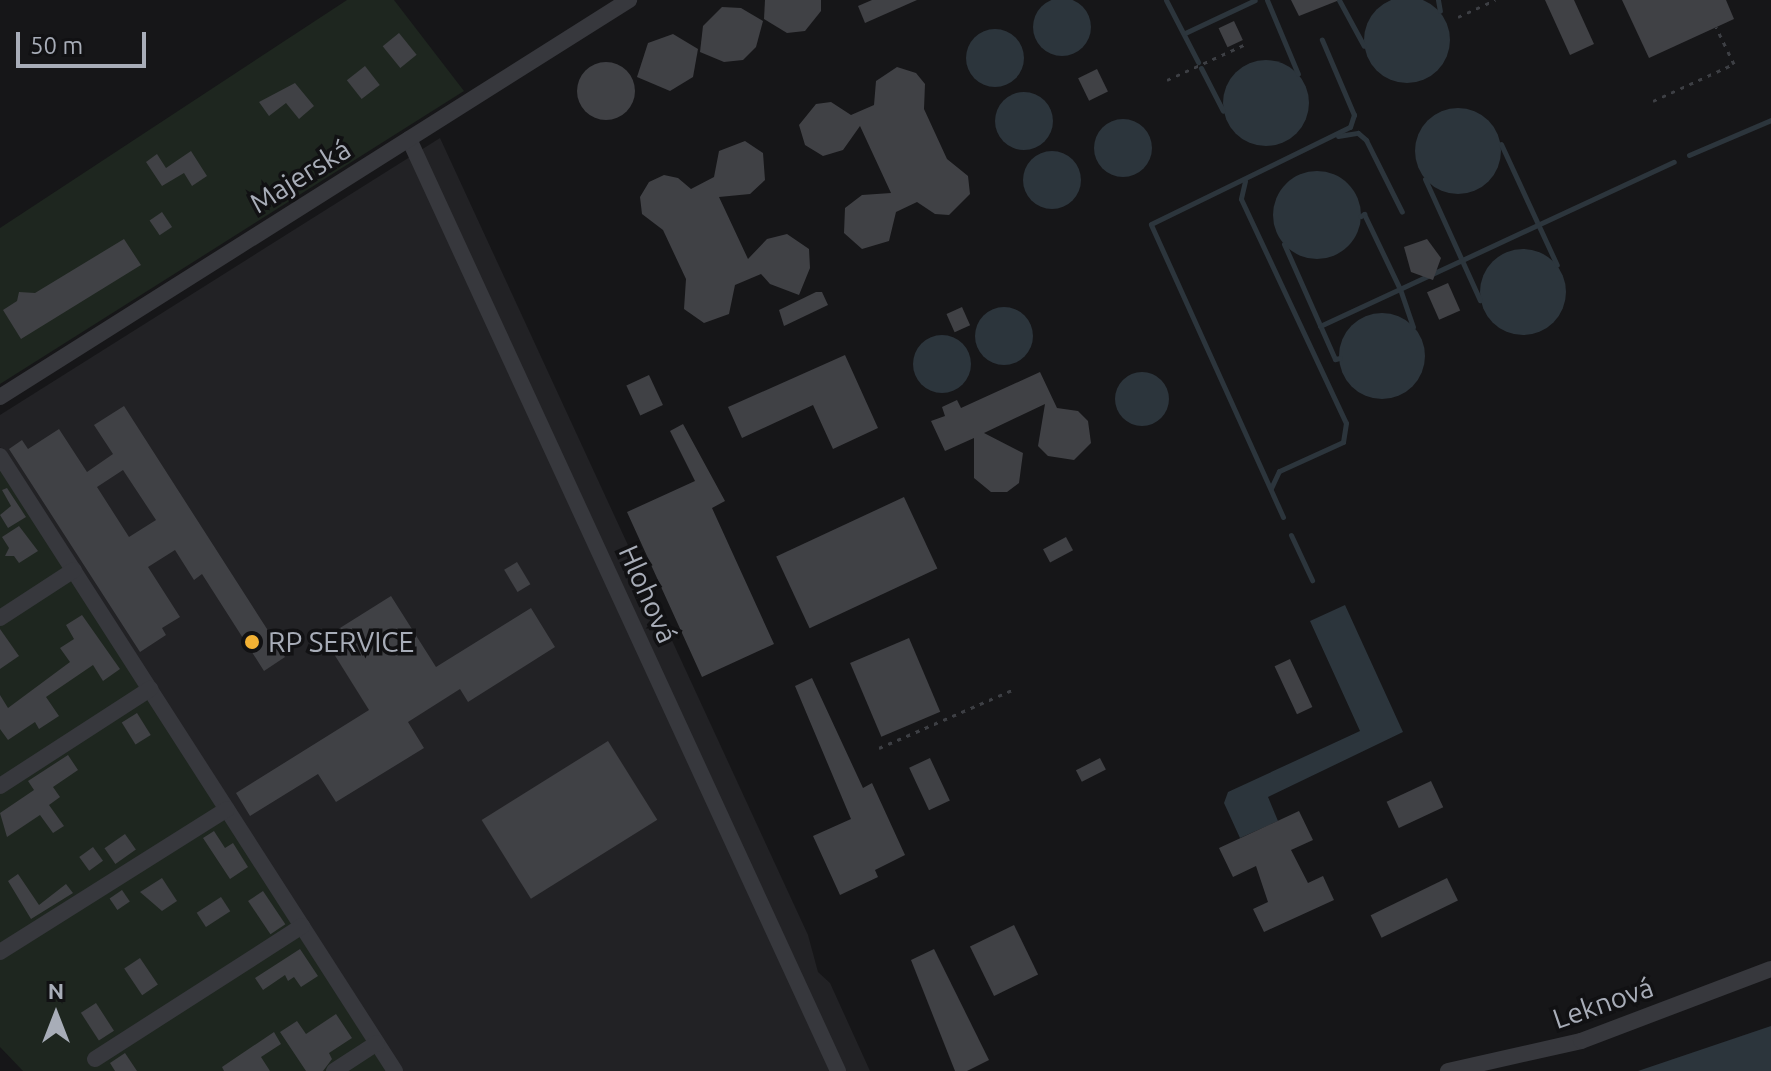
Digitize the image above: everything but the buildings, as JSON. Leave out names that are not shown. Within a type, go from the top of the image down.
[{"type":"street","name":"Majerská","points":[[0,397],[629,0]]},
{"type":"street","name":"Hlohová","points":[[409,139],[838,1071]]},
{"type":"street","points":[[0,456],[395,1071]]},
{"type":"street","points":[[0,618],[74,570]]},
{"type":"street","points":[[0,786],[150,689]]},
{"type":"street","points":[[0,952],[227,809]]},
{"type":"street","points":[[95,1059],[302,926]]},
{"type":"street","name":"Leknová","points":[[1448,1071],[1581,1041],[1771,969]]},
{"type":"street","points":[[334,1071],[377,1043]]},
{"type":"path","points":[[1458,17],[1495,0]]},
{"type":"path","points":[[1653,101],[1734,64],[1716,27]]},
{"type":"path","points":[[1167,80],[1246,44]]},
{"type":"path","points":[[879,748],[1015,689]]},
{"type":"shaded area","points":[[1407,-3],[1431,4],[1443,16],[1450,40],[1443,64],[1431,76],[1407,83],[1383,76],[1371,64],[1364,40],[1371,16],[1383,4]]},
{"type":"shaded area","points":[[1062,-2],[1073,0],[1082,7],[1089,16],[1089,38],[1082,47],[1073,54],[1062,56],[1051,54],[1042,47],[1035,38],[1033,27],[1035,16],[1042,7],[1051,0]]},
{"type":"shaded area","points":[[347,0],[394,0],[464,91],[0,384],[0,228]]},
{"type":"shaded area","points":[[995,29],[1016,37],[1024,58],[1016,79],[995,87],[974,79],[966,58],[974,37]]},
{"type":"shaded area","points":[[1258,60],[1274,60],[1297,72],[1306,86],[1309,103],[1306,120],[1297,134],[1274,146],[1258,146],[1242,139],[1230,127],[1223,111],[1223,95],[1230,79],[1242,67]]},
{"type":"shaded area","points":[[1024,92],[1045,100],[1053,121],[1045,142],[1024,150],[1003,142],[995,121],[1003,100]]},
{"type":"shaded area","points":[[1458,108],[1475,111],[1489,120],[1498,134],[1501,151],[1498,168],[1489,182],[1475,191],[1458,194],[1441,191],[1427,182],[1418,168],[1415,151],[1418,134],[1427,120],[1441,111]]},
{"type":"shaded area","points":[[1123,119],[1134,121],[1143,128],[1150,137],[1150,159],[1143,168],[1134,175],[1123,177],[1112,175],[1103,168],[1096,159],[1094,148],[1096,137],[1103,128],[1112,121]]},
{"type":"shaded area","points":[[440,138],[808,935],[818,972],[830,983],[870,1071],[400,1071],[0,447],[0,415]]},
{"type":"shaded area","points":[[1052,151],[1073,159],[1081,180],[1073,201],[1052,209],[1031,201],[1023,180],[1031,159]]},
{"type":"shaded area","points":[[1317,171],[1334,175],[1348,184],[1357,198],[1361,215],[1357,232],[1348,246],[1334,255],[1317,259],[1300,255],[1286,246],[1277,232],[1273,215],[1277,198],[1286,184],[1300,175]]},
{"type":"shaded area","points":[[1523,249],[1547,256],[1559,268],[1566,292],[1559,316],[1547,328],[1523,335],[1499,328],[1487,316],[1480,292],[1487,268],[1499,256]]},
{"type":"shaded area","points":[[1004,307],[1025,315],[1033,336],[1025,357],[1004,365],[983,357],[975,336],[983,315]]},
{"type":"shaded area","points":[[1382,313],[1398,317],[1412,326],[1421,340],[1425,356],[1421,372],[1412,386],[1398,395],[1382,399],[1366,395],[1352,386],[1343,372],[1339,356],[1343,340],[1352,326],[1366,317]]},
{"type":"shaded area","points":[[942,335],[953,337],[962,344],[969,353],[969,375],[962,384],[953,391],[942,393],[931,391],[922,384],[915,375],[913,364],[915,353],[922,344],[931,337]]},
{"type":"shaded area","points":[[1142,372],[1161,380],[1169,399],[1161,418],[1142,426],[1123,418],[1115,399],[1123,380]]},
{"type":"shaded area","points":[[0,468],[386,1071],[23,1071],[0,1047]]},
{"type":"shaded area","points":[[1345,605],[1403,732],[1268,797],[1278,821],[1240,838],[1224,803],[1228,792],[1360,731],[1310,621]]},
{"type":"shaded area","points":[[1771,1026],[1771,1071],[1638,1071]]},
{"type":"waterway","points":[[1166,0],[1198,62]]},
{"type":"waterway","points":[[1185,33],[1255,0]]},
{"type":"waterway","points":[[1267,0],[1298,74]]},
{"type":"waterway","points":[[1339,0],[1364,46]]},
{"type":"waterway","points":[[1438,0],[1440,11]]},
{"type":"waterway","points":[[1283,517],[1151,224],[1350,127],[1354,115],[1322,40]]},
{"type":"waterway","points":[[1201,68],[1223,111]]},
{"type":"waterway","points":[[1689,155],[1771,120]]},
{"type":"waterway","points":[[1338,136],[1358,133],[1366,140],[1402,212]]},
{"type":"waterway","points":[[1501,144],[1557,265]]},
{"type":"waterway","points":[[1320,326],[1674,162]]},
{"type":"waterway","points":[[1425,179],[1480,300]]},
{"type":"waterway","points":[[1245,181],[1241,199],[1346,423],[1343,442],[1279,471],[1271,488]]},
{"type":"waterway","points":[[1361,216],[1364,214],[1400,289],[1413,327]]},
{"type":"waterway","points":[[1284,244],[1335,359],[1340,358]]},
{"type":"waterway","points":[[1291,535],[1312,580]]},
{"type":"place","name":"RP SERVICE","points":[[252,642]]}]
